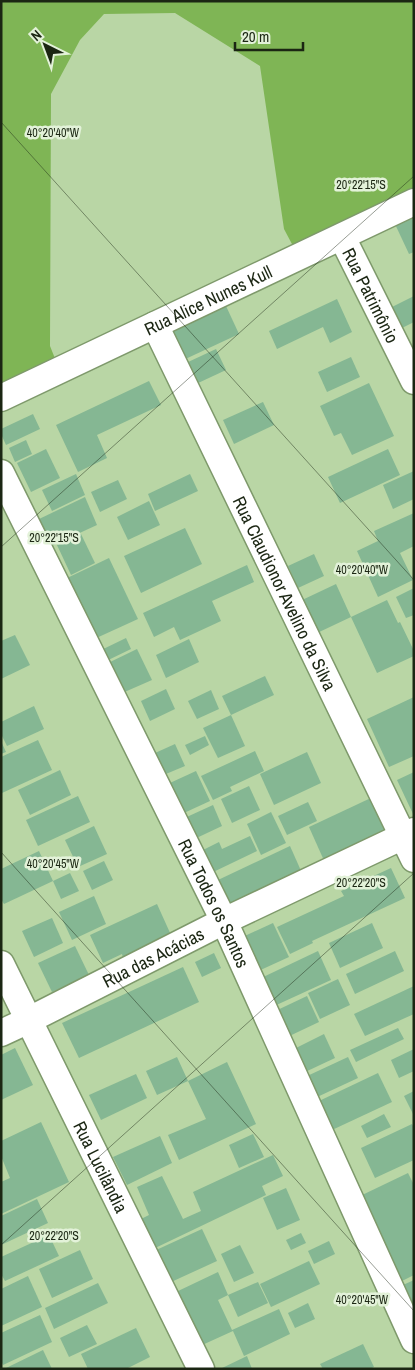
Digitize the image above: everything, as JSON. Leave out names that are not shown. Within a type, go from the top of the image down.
[{"type":"street","name":"Rua Alice Nunes Kull","points":[[1,398],[414,202]]},
{"type":"street","name":"Rua Patrimônio","points":[[342,237],[414,381]]},
{"type":"street","name":"Rua Claudionor Avelino da Silva","points":[[155,325],[408,834],[414,859]]},
{"type":"street","name":"Rua Todos os Santos","points":[[1,473],[224,921],[414,1340]]},
{"type":"street","name":"Rua das Acácias","points":[[1,1033],[224,921],[408,834]]},
{"type":"street","name":"Rua Lucilândia","points":[[1,964],[201,1369]]},
{"type":"green space","points":[[1,1],[414,1],[414,188],[293,246],[284,229],[260,66],[175,13],[104,14],[80,40],[51,94],[50,346],[56,361],[1,387]]},
{"type":"building","points":[[414,213],[414,252],[409,254],[394,222]]},
{"type":"building","points":[[414,296],[414,322],[396,331],[386,310]]},
{"type":"building","points":[[337,299],[352,332],[330,343],[323,327],[277,349],[269,331]]},
{"type":"building","points":[[226,306],[239,334],[179,362],[166,335]]},
{"type":"building","points":[[216,349],[226,370],[196,384],[186,363]]},
{"type":"building","points":[[351,357],[360,377],[327,392],[318,372]]},
{"type":"building","points":[[149,381],[161,405],[97,435],[107,458],[78,472],[56,425]]},
{"type":"building","points":[[369,383],[394,436],[352,455],[341,433],[334,436],[320,406]]},
{"type":"building","points":[[263,402],[274,425],[234,444],[223,420]]},
{"type":"building","points":[[33,414],[40,429],[6,445],[1,429]]},
{"type":"building","points":[[26,440],[32,454],[15,462],[9,448]]},
{"type":"building","points":[[46,449],[60,478],[31,492],[17,463]]},
{"type":"building","points":[[388,449],[400,475],[340,503],[328,477]]},
{"type":"building","points":[[414,471],[414,499],[393,509],[383,485]]},
{"type":"building","points":[[76,474],[85,495],[52,511],[42,490]]},
{"type":"building","points":[[190,474],[198,491],[155,511],[148,494]]},
{"type":"building","points":[[118,480],[127,499],[100,512],[91,492]]},
{"type":"building","points":[[85,497],[97,525],[49,547],[37,520]]},
{"type":"building","points":[[149,501],[160,525],[128,540],[117,517]]},
{"type":"building","points":[[414,513],[414,546],[400,553],[413,580],[378,597],[357,551],[378,541],[374,531]]},
{"type":"building","points":[[185,528],[202,564],[141,593],[124,556]]},
{"type":"building","points":[[81,534],[95,563],[71,575],[57,545]]},
{"type":"building","points":[[314,554],[324,576],[298,588],[288,566]]},
{"type":"building","points":[[109,558],[138,619],[92,640],[65,579]]},
{"type":"building","points":[[247,565],[254,582],[212,601],[221,621],[180,640],[174,627],[154,637],[143,613]]},
{"type":"building","points":[[336,584],[351,617],[315,634],[300,601]]},
{"type":"building","points":[[414,588],[414,615],[406,618],[396,597]]},
{"type":"building","points":[[387,600],[414,651],[414,656],[377,673],[351,617]]},
{"type":"building","points":[[15,635],[30,665],[1,679],[1,641]]},
{"type":"building","points":[[126,638],[131,649],[98,665],[93,654]]},
{"type":"building","points":[[189,639],[199,662],[166,678],[156,655]]},
{"type":"building","points":[[137,649],[152,680],[120,694],[106,664]]},
{"type":"building","points":[[265,676],[274,695],[231,715],[222,696]]},
{"type":"building","points":[[166,689],[175,709],[150,721],[141,701]]},
{"type":"building","points":[[211,690],[219,709],[197,719],[188,701]]},
{"type":"building","points":[[414,697],[414,756],[389,767],[367,719]]},
{"type":"building","points":[[34,706],[44,729],[7,746],[1,734],[1,722]]},
{"type":"building","points":[[231,715],[245,746],[218,758],[203,728]]},
{"type":"building","points":[[205,736],[209,745],[190,755],[185,745]]},
{"type":"building","points":[[38,740],[52,770],[2,793],[1,757]]},
{"type":"building","points":[[1,741],[6,752],[1,754]]},
{"type":"building","points":[[175,744],[185,766],[154,779],[144,758]]},
{"type":"building","points":[[255,751],[264,771],[230,787],[232,791],[213,800],[201,776]]},
{"type":"building","points":[[307,752],[321,783],[274,805],[260,774]]},
{"type":"building","points":[[60,770],[71,795],[30,815],[18,790]]},
{"type":"building","points":[[196,771],[210,801],[173,818],[159,788]]},
{"type":"building","points":[[414,772],[414,816],[397,780]]},
{"type":"building","points":[[249,786],[260,810],[232,823],[221,799]]},
{"type":"building","points":[[78,796],[90,822],[38,846],[26,820]]},
{"type":"building","points":[[373,797],[390,835],[326,865],[309,827]]},
{"type":"building","points":[[308,802],[317,821],[287,835],[278,816]]},
{"type":"building","points":[[213,805],[222,826],[188,842],[178,821]]},
{"type":"building","points":[[271,812],[286,843],[261,855],[247,824]]},
{"type":"building","points":[[94,826],[107,854],[78,867],[65,840]]},
{"type":"building","points":[[250,836],[257,851],[207,875],[197,853],[219,842],[222,849]]},
{"type":"building","points":[[290,846],[302,873],[231,907],[218,880]]},
{"type":"building","points":[[39,851],[53,881],[4,904],[1,899],[1,869]]},
{"type":"building","points":[[104,861],[113,880],[92,890],[83,871]]},
{"type":"building","points":[[391,868],[405,898],[312,941],[313,943],[290,954],[277,927],[344,896],[341,891]]},
{"type":"building","points":[[70,873],[79,891],[61,899],[53,881]]},
{"type":"building","points":[[94,896],[106,924],[72,940],[59,912]]},
{"type":"building","points":[[157,904],[171,935],[123,958],[122,954],[103,963],[90,935]]},
{"type":"building","points":[[52,918],[63,943],[34,957],[22,931]]},
{"type":"building","points":[[273,923],[289,957],[252,974],[236,940]]},
{"type":"building","points":[[372,923],[383,948],[340,968],[329,943]]},
{"type":"building","points":[[75,946],[89,975],[52,992],[38,963]]},
{"type":"building","points":[[318,951],[331,980],[272,1007],[259,979]]},
{"type":"building","points":[[395,951],[404,971],[355,994],[346,974]]},
{"type":"building","points":[[214,953],[221,968],[202,977],[195,962]]},
{"type":"building","points":[[183,967],[199,1002],[79,1058],[62,1023]]},
{"type":"building","points":[[338,979],[350,1005],[320,1019],[308,993]]},
{"type":"building","points":[[414,986],[414,1014],[365,1036],[354,1014]]},
{"type":"building","points":[[307,996],[319,1022],[281,1040],[269,1014]]},
{"type":"building","points":[[398,1028],[404,1039],[356,1062],[350,1050]]},
{"type":"building","points":[[324,1034],[335,1058],[303,1073],[292,1050]]},
{"type":"building","points":[[15,1048],[33,1085],[1,1100],[1,1055]]},
{"type":"building","points":[[414,1049],[414,1071],[399,1078],[391,1060]]},
{"type":"building","points":[[177,1057],[188,1081],[157,1095],[146,1071]]},
{"type":"building","points":[[348,1057],[358,1078],[315,1098],[305,1077]]},
{"type":"building","points":[[227,1062],[256,1124],[179,1160],[168,1135],[206,1119],[188,1081]]},
{"type":"building","points":[[378,1073],[392,1102],[332,1130],[319,1101]]},
{"type":"building","points":[[136,1074],[147,1098],[101,1120],[89,1095]]},
{"type":"building","points":[[414,1091],[414,1116],[404,1096]]},
{"type":"building","points":[[384,1114],[391,1127],[367,1138],[361,1126]]},
{"type":"building","points":[[41,1122],[69,1182],[1,1214],[1,1182],[10,1178],[1,1156],[1,1141]]},
{"type":"building","points":[[412,1124],[414,1128],[414,1160],[375,1178],[361,1148]]},
{"type":"building","points":[[253,1134],[264,1157],[239,1168],[229,1145]]},
{"type":"building","points":[[160,1136],[172,1163],[127,1185],[113,1157]]},
{"type":"building","points":[[273,1155],[283,1176],[262,1186],[266,1195],[151,1250],[137,1221],[149,1215],[137,1187],[162,1176],[183,1219],[201,1211],[193,1192]]},
{"type":"building","points":[[408,1173],[414,1185],[414,1275],[398,1283],[358,1197]]},
{"type":"building","points":[[286,1188],[300,1220],[277,1230],[263,1198]]},
{"type":"building","points":[[37,1199],[48,1223],[1,1245],[1,1216]]},
{"type":"building","points":[[202,1229],[217,1261],[169,1283],[154,1251]]},
{"type":"building","points":[[301,1233],[306,1243],[291,1250],[286,1240]]},
{"type":"building","points":[[49,1235],[59,1256],[5,1281],[1,1274],[1,1257]]},
{"type":"building","points":[[329,1241],[335,1254],[314,1264],[308,1251]]},
{"type":"building","points":[[240,1245],[254,1273],[234,1282],[221,1254]]},
{"type":"building","points":[[80,1250],[93,1279],[52,1298],[39,1269]]},
{"type":"building","points":[[309,1261],[320,1284],[271,1307],[260,1284]]},
{"type":"building","points":[[218,1272],[228,1295],[218,1300],[232,1330],[279,1309],[290,1334],[244,1356],[233,1331],[200,1346],[176,1292]]},
{"type":"building","points":[[28,1276],[42,1307],[1,1326],[1,1289]]},
{"type":"building","points":[[414,1280],[414,1308],[403,1285]]},
{"type":"building","points":[[258,1282],[268,1303],[238,1317],[228,1295]]},
{"type":"building","points":[[98,1283],[108,1303],[54,1329],[45,1308]]},
{"type":"building","points":[[308,1303],[315,1319],[295,1328],[288,1313]]},
{"type":"building","points":[[40,1315],[52,1342],[3,1365],[1,1361],[1,1333]]},
{"type":"building","points":[[87,1325],[97,1344],[69,1357],[60,1338]]},
{"type":"building","points":[[136,1328],[150,1357],[126,1369],[88,1369],[81,1354]]},
{"type":"building","points":[[363,1344],[374,1367],[370,1369],[323,1369],[320,1364]]},
{"type":"building","points":[[43,1350],[52,1369],[4,1369]]},
{"type":"building","points":[[247,1356],[252,1369],[220,1369]]}]
